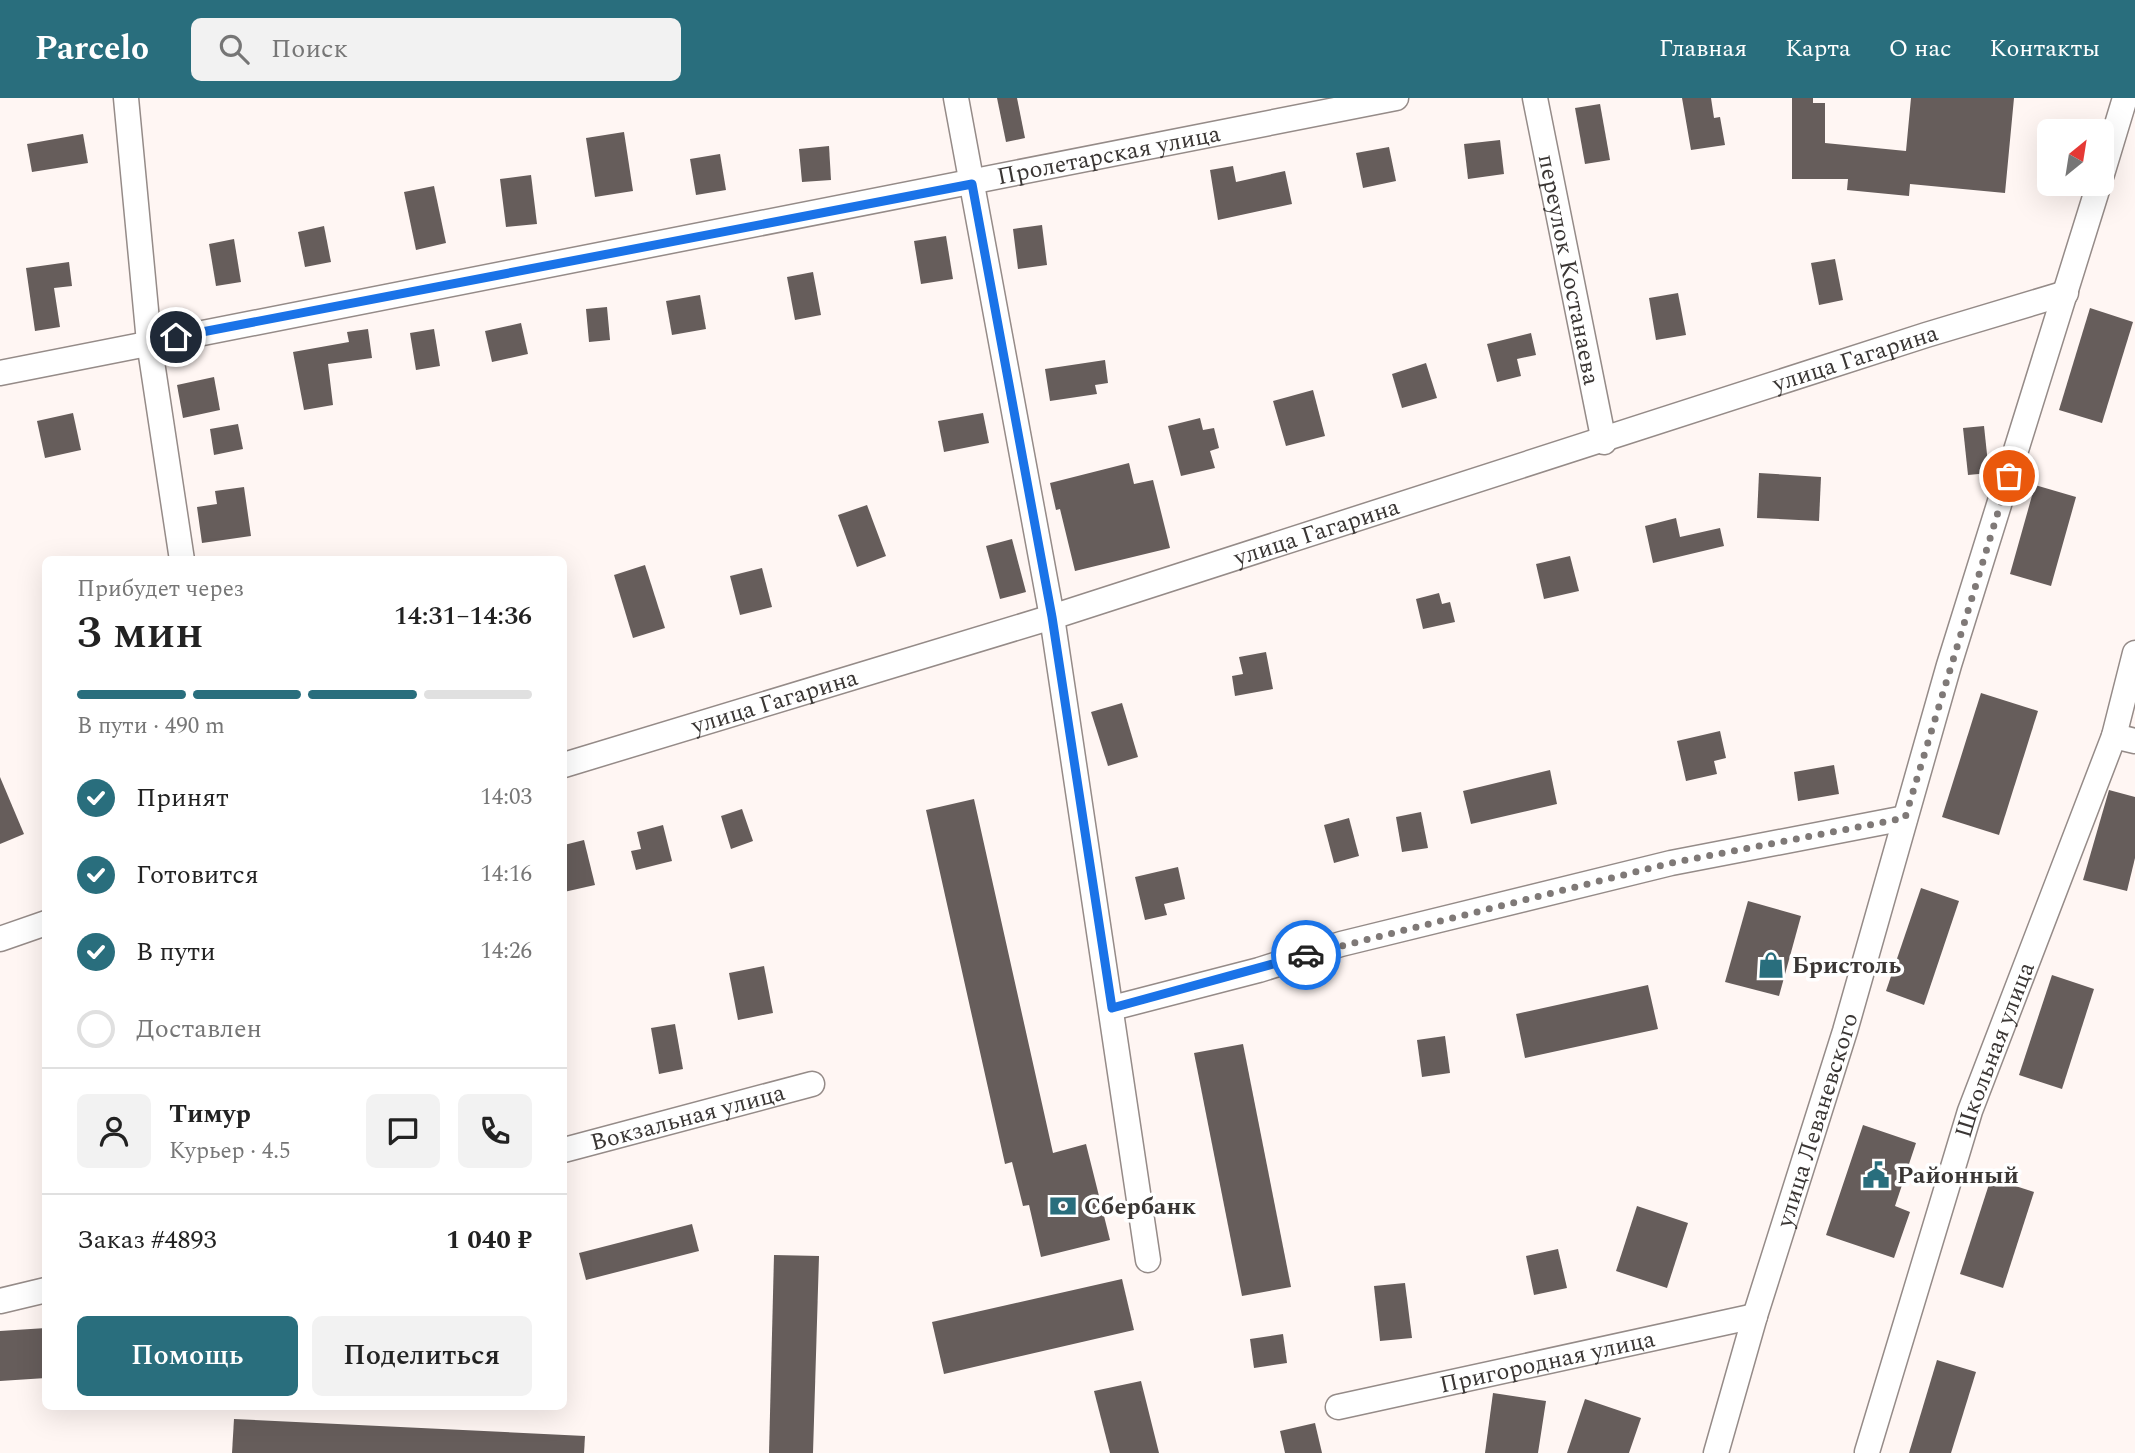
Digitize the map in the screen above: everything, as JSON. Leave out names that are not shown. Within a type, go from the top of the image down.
[{"type":"street","points":[[126,98],[149,342],[181,556]]},
{"type":"street","points":[[956,98],[1052,617],[1148,1260]]},
{"type":"street","name":"Пролетарская улица","points":[[0,373],[972,184],[1396,98]]},
{"type":"street","name":"переулок Костанаева","points":[[1535,98],[1604,442]]},
{"type":"street","points":[[2114,133],[2124,98]]},
{"type":"street","name":"улица Леваневского","points":[[1716,1453],[1755,1316],[1845,1031],[1949,666],[2095,196]]},
{"type":"street","name":"улица Гагарина","points":[[567,764],[1052,617],[1604,442],[1926,335],[2066,293]]},
{"type":"street","name":"Школьная улица","points":[[1867,1452],[1970,1111],[2124,738],[2135,653]]},
{"type":"street","points":[[1112,1008],[1259,970],[1341,944],[1671,863],[1905,818]]},
{"type":"street","points":[[0,939],[42,924]]},
{"type":"street","name":"Вокзальная улица","points":[[567,1149],[751,1098],[812,1084]]},
{"type":"street","points":[[0,1301],[42,1291]]},
{"type":"street","name":"Пригородная улица","points":[[1338,1407],[1755,1316]]},
{"type":"building","points":[[997,98],[1017,98],[1025,138],[1006,142]]},
{"type":"building","points":[[1682,98],[1711,98],[1714,118],[1720,117],[1725,145],[1691,150]]},
{"type":"building","points":[[1792,98],[1813,98],[1813,103],[1825,103],[1825,143],[1906,151],[1911,98],[2014,98],[2005,193],[1910,184],[1909,196],[1847,190],[1848,179],[1792,179]]},
{"type":"building","points":[[1600,104],[1610,160],[1585,164],[1575,108]]},
{"type":"building","points":[[624,132],[633,191],[595,197],[586,138]]},
{"type":"building","points":[[83,134],[88,163],[32,172],[27,144]]},
{"type":"building","points":[[1500,140],[1504,174],[1468,179],[1464,144]]},
{"type":"building","points":[[829,146],[831,180],[802,182],[799,149]]},
{"type":"building","points":[[1389,147],[1396,181],[1363,188],[1356,153]]},
{"type":"building","points":[[720,154],[726,190],[696,195],[690,159]]},
{"type":"building","points":[[1233,166],[1236,182],[1285,171],[1292,204],[1218,220],[1210,170]]},
{"type":"building","points":[[531,175],[537,224],[506,227],[500,179]]},
{"type":"building","points":[[434,186],[446,243],[416,250],[404,192]]},
{"type":"building","points":[[1042,225],[1047,265],[1018,269],[1013,229]]},
{"type":"building","points":[[324,226],[331,262],[305,267],[298,232]]},
{"type":"building","points":[[946,236],[953,279],[921,284],[914,241]]},
{"type":"building","points":[[234,239],[241,282],[216,286],[209,244]]},
{"type":"building","points":[[1835,259],[1843,300],[1819,305],[1811,263]]},
{"type":"building","points":[[69,262],[72,286],[54,288],[60,327],[35,331],[26,268]]},
{"type":"building","points":[[813,272],[821,315],[795,320],[787,277]]},
{"type":"building","points":[[1678,293],[1686,335],[1656,340],[1649,298]]},
{"type":"building","points":[[700,295],[706,329],[672,335],[666,301]]},
{"type":"building","points":[[607,307],[610,340],[589,342],[586,309]]},
{"type":"building","points":[[2090,308],[2133,322],[2102,423],[2059,410]]},
{"type":"building","points":[[521,323],[528,354],[492,362],[485,331]]},
{"type":"building","points":[[368,329],[372,358],[328,364],[333,405],[304,410],[293,352],[349,342],[347,332]]},
{"type":"building","points":[[434,329],[440,366],[416,370],[410,333]]},
{"type":"building","points":[[1531,333],[1536,355],[1517,359],[1521,376],[1497,382],[1487,344]]},
{"type":"building","points":[[1105,360],[1108,383],[1095,385],[1097,394],[1050,401],[1045,369]]},
{"type":"building","points":[[1426,363],[1437,398],[1402,408],[1392,374]]},
{"type":"building","points":[[214,377],[220,410],[183,418],[177,385]]},
{"type":"building","points":[[1313,390],[1325,436],[1286,446],[1273,401]]},
{"type":"building","points":[[73,413],[81,450],[45,458],[37,421]]},
{"type":"building","points":[[983,413],[989,443],[944,452],[938,421]]},
{"type":"building","points":[[1200,418],[1203,430],[1214,428],[1219,448],[1210,451],[1215,468],[1181,476],[1168,426]]},
{"type":"building","points":[[238,424],[243,449],[214,455],[210,429]]},
{"type":"building","points":[[1984,426],[1989,473],[1968,475],[1963,428]]},
{"type":"building","points":[[1129,463],[1134,484],[1153,480],[1170,548],[1075,571],[1060,509],[1056,510],[1050,483]]},
{"type":"building","points":[[1759,473],[1821,477],[1819,521],[1757,518]]},
{"type":"building","points":[[2035,485],[2076,497],[2051,586],[2010,574]]},
{"type":"building","points":[[244,487],[251,536],[202,543],[197,507],[217,504],[215,491]]},
{"type":"building","points":[[867,505],[886,556],[857,567],[838,515]]},
{"type":"building","points":[[1676,518],[1680,537],[1720,528],[1724,546],[1653,563],[1645,526]]},
{"type":"building","points":[[1012,539],[1026,592],[1000,599],[986,546]]},
{"type":"building","points":[[1570,556],[1579,591],[1544,599],[1536,564]]},
{"type":"building","points":[[645,565],[665,628],[633,638],[614,575]]},
{"type":"building","points":[[762,568],[772,607],[740,615],[730,576]]},
{"type":"building","points":[[1439,593],[1442,604],[1450,602],[1455,622],[1423,629],[1416,599]]},
{"type":"building","points":[[1266,652],[1273,689],[1235,696],[1232,676],[1243,674],[1239,657]]},
{"type":"building","points":[[1981,693],[2038,711],[1999,835],[1942,817]]},
{"type":"building","points":[[1122,703],[1138,757],[1108,766],[1091,712]]},
{"type":"building","points":[[1720,731],[1726,758],[1714,761],[1717,774],[1686,781],[1677,741]]},
{"type":"building","points":[[1834,765],[1839,794],[1798,801],[1794,772]]},
{"type":"building","points":[[1550,770],[1557,804],[1471,824],[1463,791]]},
{"type":"building","points":[[0,777],[24,834],[0,844]]},
{"type":"building","points":[[2109,790],[2135,797],[2135,858],[2127,891],[2083,880]]},
{"type":"building","points":[[974,799],[1053,1153],[1086,1144],[1110,1240],[1041,1257],[1029,1205],[1023,1206],[1012,1162],[1005,1164],[926,810]]},
{"type":"building","points":[[742,809],[753,841],[731,849],[721,816]]},
{"type":"building","points":[[1421,812],[1428,848],[1402,852],[1396,817]]},
{"type":"building","points":[[1349,818],[1359,856],[1334,863],[1324,825]]},
{"type":"building","points":[[663,825],[672,861],[636,870],[631,851],[641,849],[637,832]]},
{"type":"building","points":[[584,840],[595,885],[567,891],[567,844]]},
{"type":"building","points":[[1178,867],[1185,899],[1164,904],[1167,915],[1145,920],[1135,877]]},
{"type":"building","points":[[1921,888],[1959,901],[1924,1005],[1886,991]]},
{"type":"building","points":[[1748,901],[1801,916],[1779,996],[1725,982]]},
{"type":"building","points":[[764,966],[773,1013],[738,1020],[729,973]]},
{"type":"building","points":[[2052,975],[2094,989],[2062,1089],[2019,1075]]},
{"type":"building","points":[[1648,985],[1658,1029],[1525,1058],[1516,1014]]},
{"type":"building","points":[[675,1024],[683,1069],[659,1074],[651,1028]]},
{"type":"building","points":[[1445,1036],[1450,1073],[1422,1077],[1417,1040]]},
{"type":"building","points":[[1243,1044],[1291,1287],[1242,1296],[1194,1053]]},
{"type":"building","name":"Районный","points":[[1863,1125],[1916,1143],[1895,1206],[1910,1212],[1894,1258],[1826,1235]]},
{"type":"building","points":[[1991,1178],[2034,1192],[2003,1288],[1960,1274]]},
{"type":"building","points":[[1637,1206],[1688,1223],[1667,1288],[1616,1271]]},
{"type":"building","points":[[692,1224],[699,1251],[586,1280],[579,1253]]},
{"type":"building","points":[[1558,1249],[1567,1288],[1534,1295],[1526,1256]]},
{"type":"building","points":[[774,1255],[819,1256],[813,1453],[769,1453]]},
{"type":"building","points":[[1122,1279],[1134,1330],[944,1374],[932,1322]]},
{"type":"building","points":[[1405,1283],[1412,1338],[1380,1341],[1374,1286]]},
{"type":"building","points":[[42,1328],[42,1378],[0,1381],[0,1331]]},
{"type":"building","points":[[1283,1334],[1287,1363],[1254,1368],[1250,1339]]},
{"type":"building","points":[[1937,1360],[1976,1372],[1951,1453],[1909,1453]]},
{"type":"building","points":[[1141,1381],[1159,1453],[1110,1453],[1094,1391]]},
{"type":"building","points":[[1493,1393],[1546,1401],[1538,1453],[1485,1453]]},
{"type":"building","points":[[1585,1399],[1641,1418],[1629,1453],[1567,1453]]},
{"type":"building","points":[[234,1419],[585,1436],[584,1453],[232,1453]]},
{"type":"building","points":[[1315,1423],[1322,1453],[1285,1453],[1280,1431]]},
{"type":"way so far","points":[[1306,955],[1341,944],[1671,863],[1905,818],[1949,666],[2009,476]]},
{"type":"place","name":"Бристоль","points":[[1771,965]]},
{"type":"place","name":"Районный","points":[[1876,1175]]},
{"type":"place","name":"Сбербанк","points":[[1063,1206]]},
{"type":"route","points":[[176,337],[972,184],[1052,617],[1112,1008],[1306,955]]}]
